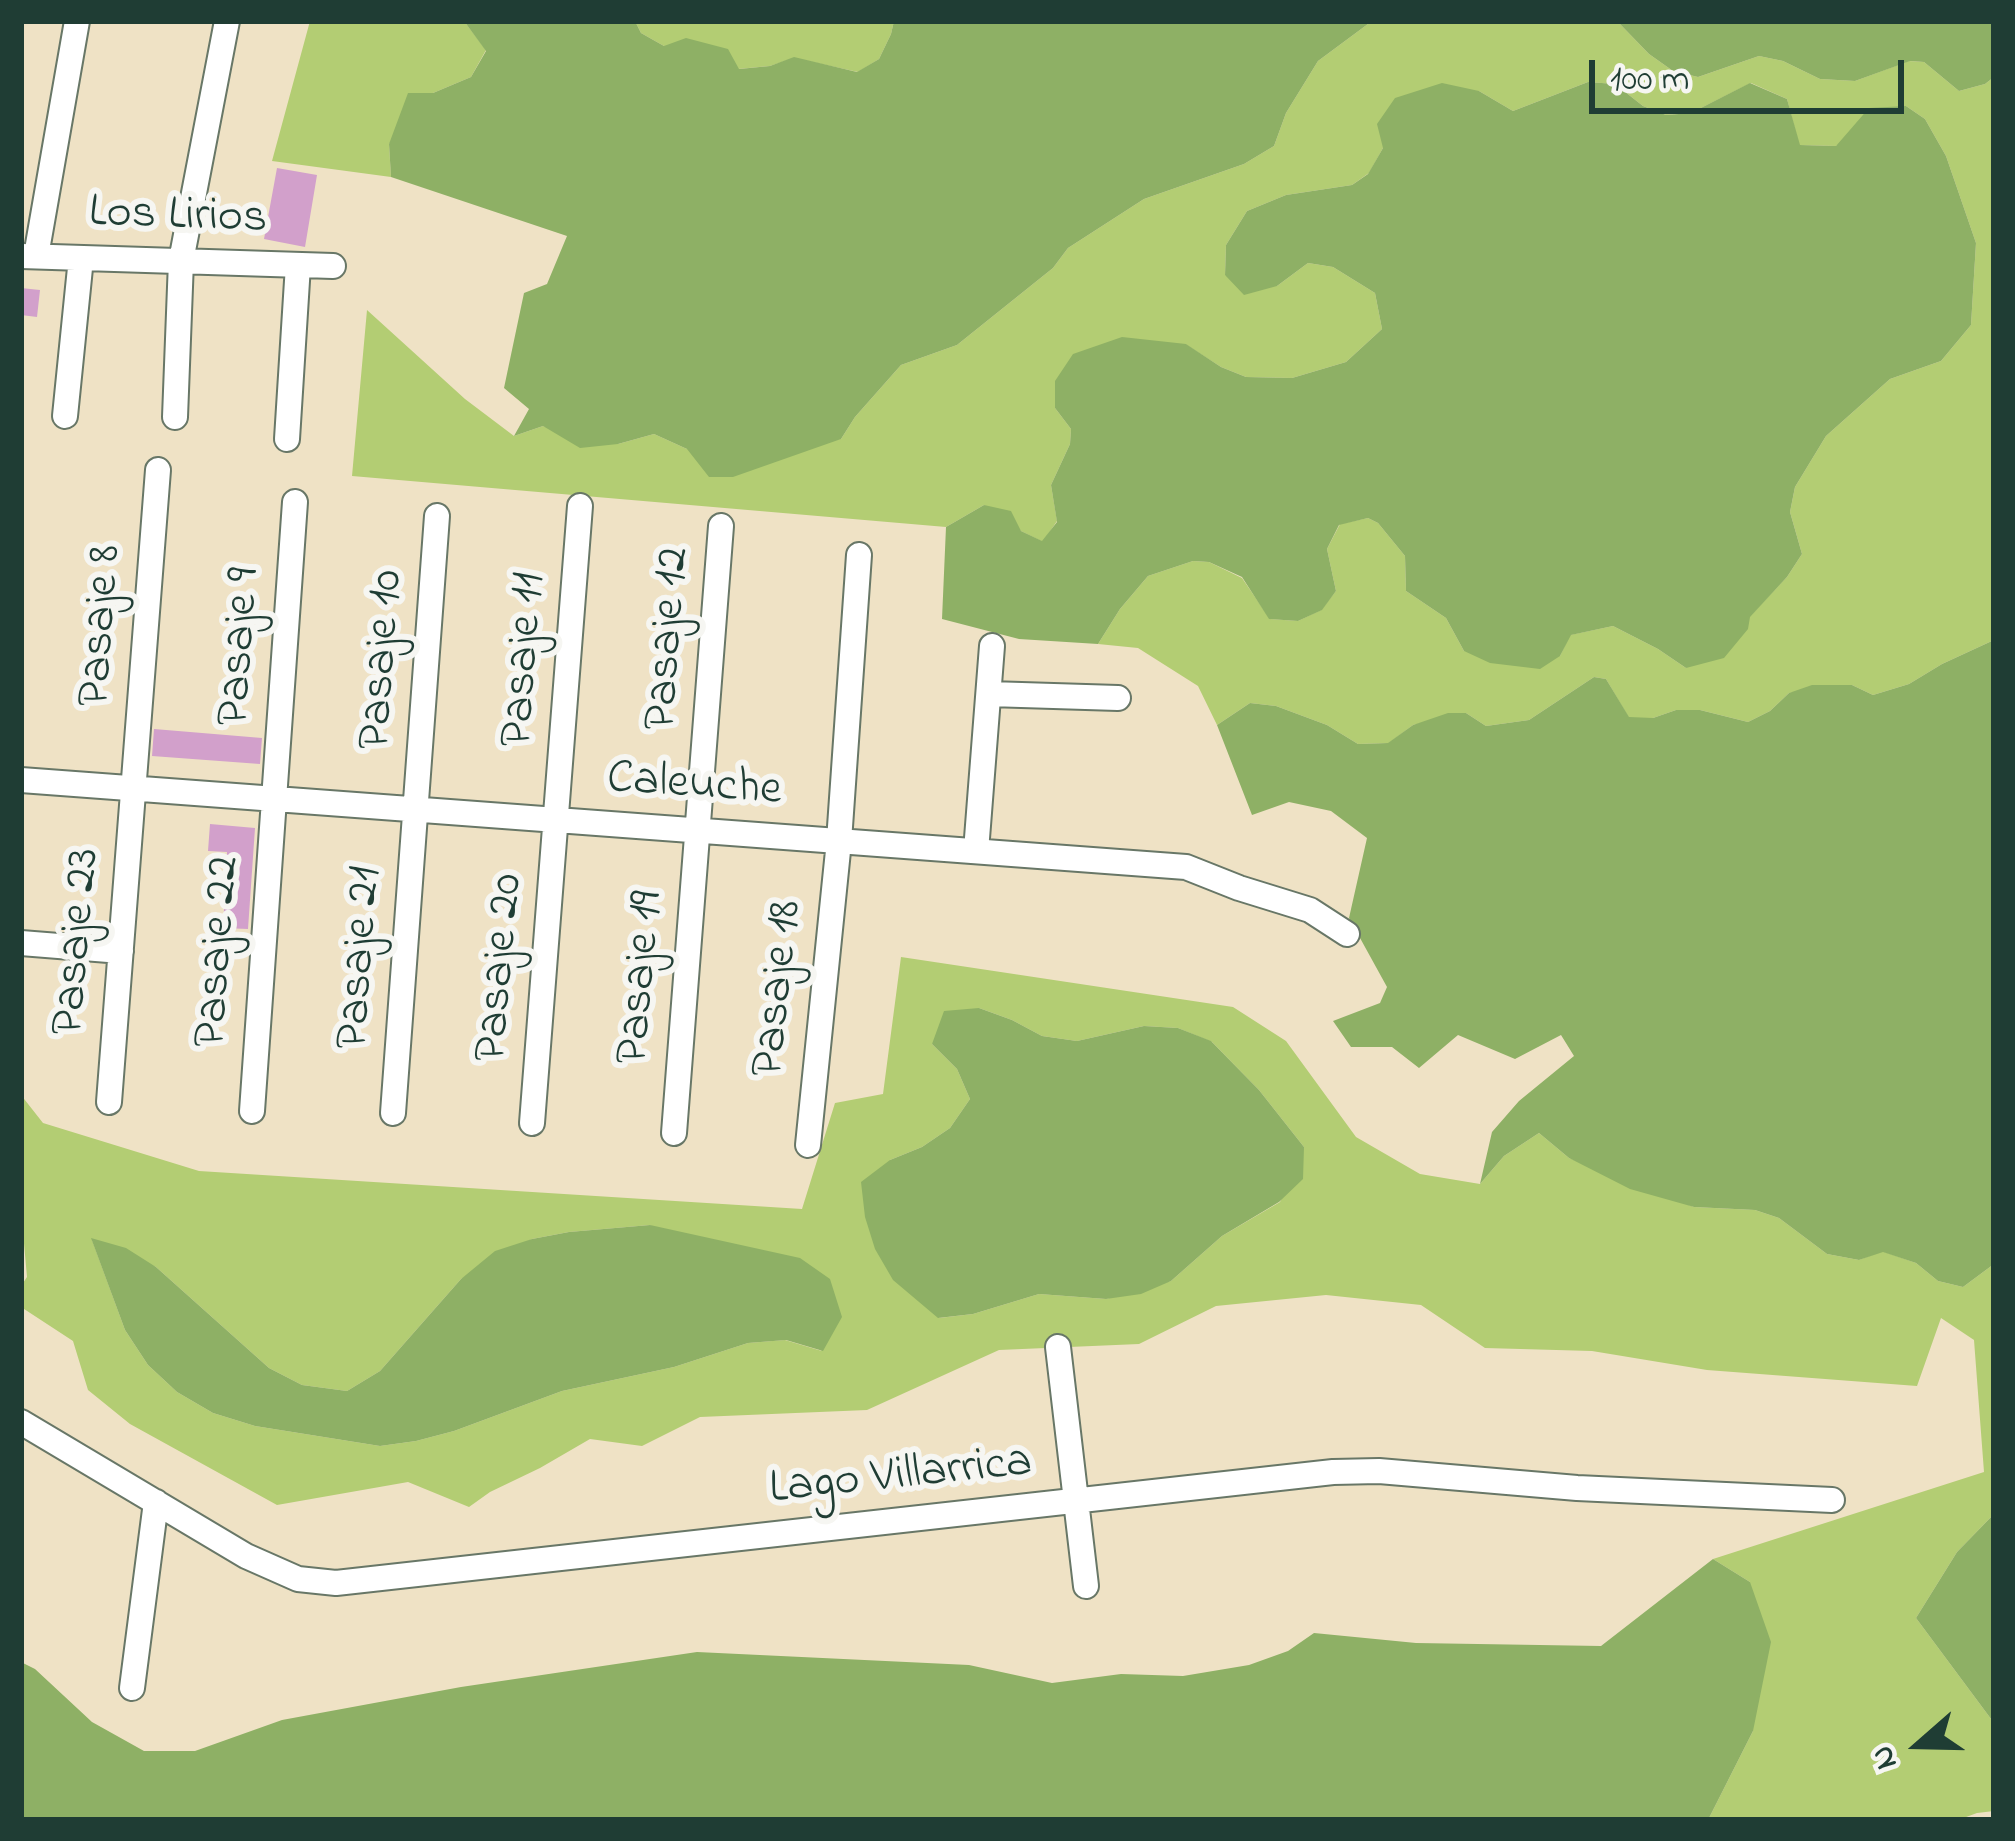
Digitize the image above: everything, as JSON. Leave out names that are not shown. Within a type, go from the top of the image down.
[{"type":"street","points":[[28,256],[76,21]]},
{"type":"street","points":[[176,417],[182,261],[227,21]]},
{"type":"street","name":"Los Lirios","points":[[28,256],[333,266]]},
{"type":"street","points":[[65,416],[81,258]]},
{"type":"street","points":[[286,439],[298,265]]},
{"type":"street","name":"Pasaje 8","points":[[134,788],[158,470]]},
{"type":"street","name":"Pasaje 9","points":[[274,799],[296,502]]},
{"type":"street","name":"Pasaje 11","points":[[557,820],[580,506]]},
{"type":"street","name":"Pasaje 10","points":[[417,809],[437,516]]},
{"type":"street","name":"Pasaje 12","points":[[699,830],[721,526]]},
{"type":"street","name":"Pasaje 18","points":[[808,1145],[838,841],[859,555]]},
{"type":"street","points":[[976,851],[992,646]]},
{"type":"street","points":[[989,694],[1118,698]]},
{"type":"street","name":"Caleuche","points":[[21,780],[1186,867],[1310,910],[1347,934]]},
{"type":"street","name":"Pasaje 23","points":[[109,1102],[134,788]]},
{"type":"street","name":"Pasaje 22","points":[[252,1111],[274,799]]},
{"type":"street","name":"Pasaje 21","points":[[393,1113],[417,809]]},
{"type":"street","name":"Pasaje 20","points":[[532,1123],[557,820]]},
{"type":"street","name":"Pasaje 19","points":[[674,1133],[699,830]]},
{"type":"street","points":[[21,943],[121,951]]},
{"type":"street","points":[[1058,1347],[1086,1586]]},
{"type":"street","name":"Lago Villarrica","points":[[21,1422],[246,1556],[298,1579],[336,1583],[1333,1472],[1832,1500]]},
{"type":"street","points":[[132,1688],[156,1502]]},
{"type":"green space","points":[[310,21],[464,21],[486,50],[471,77],[433,93],[389,144],[391,177],[272,161]]},
{"type":"green space","points":[[464,21],[635,21],[641,33],[664,46],[686,38],[728,49],[739,69],[770,66],[794,57],[857,72],[879,59],[894,21],[1372,21],[1318,61],[1286,113],[1274,146],[1244,164],[1144,199],[1068,248],[1053,268],[957,345],[901,365],[841,439],[733,477],[709,477],[687,449],[654,434],[580,448],[543,426],[514,436],[529,409],[504,388],[524,293],[547,284],[567,236],[391,177],[389,144],[408,93],[433,93],[471,77],[486,51]]},
{"type":"green space","points":[[635,21],[894,21],[879,59],[858,72],[794,58],[738,69],[664,46],[641,33]]},
{"type":"green space","points":[[1372,21],[1617,21],[1673,71],[1698,77],[1759,56],[1783,61],[1820,79],[1855,81],[1909,61],[1924,62],[1959,91],[1994,77],[1994,640],[1909,684],[1873,695],[1852,685],[1789,693],[1770,711],[1748,722],[1700,710],[1629,718],[1606,679],[1594,677],[1529,720],[1486,726],[1466,713],[1413,725],[1389,743],[1358,744],[1327,725],[1276,706],[1250,703],[1217,725],[1198,686],[1138,648],[1098,644],[1148,576],[1193,561],[1209,562],[1242,578],[1270,619],[1298,621],[1321,610],[1336,591],[1327,549],[1340,524],[1368,518],[1378,523],[1405,556],[1406,591],[1446,618],[1464,651],[1560,656],[1570,635],[1613,626],[1686,668],[1749,617],[1802,554],[1790,512],[1795,487],[1826,436],[1890,379],[1941,361],[1971,325],[1976,243],[1946,156],[1925,119],[1906,106],[1836,146],[1799,145],[1787,99],[1751,83],[1691,113],[1666,115],[1643,106],[1615,84],[1588,82],[1513,111],[1479,91],[1383,148],[1369,173],[1352,185],[1286,195],[1247,211],[1226,245],[1225,275],[1277,286],[1308,263],[1333,267],[1375,293],[1382,329],[1346,362],[1292,378],[1246,377],[1185,344],[1055,408],[1071,429],[1070,444],[1051,485],[1057,521],[1043,542],[984,505],[946,527],[352,476],[367,310],[465,399],[514,436],[543,426],[618,444],[654,434],[687,449],[841,439],[901,365],[957,345],[1053,268],[1068,248],[1144,199],[1244,164],[1274,146],[1286,113],[1318,61]]},
{"type":"green space","points":[[1617,21],[1994,21],[1994,77],[1959,91],[1924,62],[1910,61],[1855,81],[1820,79],[1783,61],[1759,56],[1698,77],[1673,71]]},
{"type":"green space","points":[[1588,82],[1615,84],[1643,106],[1666,115],[1691,113],[1750,83],[1787,99],[1800,145],[1836,146],[1869,108],[1906,106],[1925,119],[1946,156],[1976,243],[1971,325],[1941,361],[1890,379],[1826,436],[1795,487],[1790,512],[1802,554],[1750,617],[1748,629],[1724,658],[1686,668],[1613,626],[1571,635],[1560,656],[1540,669],[1490,663],[1464,651],[1446,618],[1406,591],[1405,556],[1378,523],[1368,518],[1339,525],[1327,549],[1336,591],[1322,610],[1298,621],[1269,619],[1242,577],[1209,562],[1193,561],[1148,576],[1098,644],[1019,639],[942,619],[946,527],[984,505],[1011,511],[1021,531],[1042,541],[1057,522],[1051,485],[1070,444],[1071,429],[1055,408],[1055,381],[1073,354],[1122,337],[1186,344],[1246,377],[1292,378],[1346,362],[1382,329],[1375,293],[1333,267],[1308,263],[1277,286],[1244,295],[1225,275],[1226,245],[1247,211],[1286,195],[1352,185],[1368,174],[1383,148],[1377,124],[1395,98],[1442,83],[1479,91],[1513,111]]},
{"type":"green space","points":[[1994,640],[1994,1264],[1963,1287],[1938,1281],[1916,1263],[1883,1252],[1859,1260],[1827,1254],[1779,1218],[1755,1210],[1694,1207],[1630,1189],[1569,1158],[1539,1133],[1504,1156],[1480,1184],[1492,1132],[1519,1101],[1574,1056],[1561,1035],[1515,1059],[1458,1035],[1419,1068],[1392,1047],[1351,1047],[1333,1021],[1380,1003],[1387,987],[1349,918],[1367,838],[1331,811],[1289,802],[1252,815],[1217,725],[1250,703],[1276,706],[1327,725],[1358,744],[1388,743],[1413,725],[1448,713],[1466,713],[1486,726],[1529,720],[1594,677],[1606,679],[1629,717],[1700,710],[1748,722],[1770,711],[1789,693],[1812,685],[1852,685],[1873,695],[1909,684]]},
{"type":"green space","points":[[901,957],[1233,1007],[1286,1041],[1356,1137],[1420,1174],[1480,1184],[1504,1156],[1539,1133],[1569,1158],[1694,1207],[1755,1210],[1779,1218],[1827,1254],[1859,1260],[1882,1251],[1916,1263],[1938,1281],[1963,1287],[1994,1264],[1994,1514],[1957,1552],[1916,1618],[1994,1723],[1994,1811],[1958,1820],[1709,1818],[1753,1731],[1750,1582],[1713,1559],[1984,1472],[1974,1340],[1941,1318],[1917,1386],[1707,1370],[1592,1351],[1485,1348],[1421,1305],[1326,1295],[1216,1306],[1139,1344],[999,1350],[867,1410],[700,1417],[642,1446],[590,1439],[469,1507],[408,1482],[277,1505],[130,1424],[88,1390],[73,1341],[21,1307],[21,1286],[27,1277],[21,1210],[21,1095],[43,1123],[199,1171],[802,1209],[835,1103],[883,1094]],"holes":[[[979,1008],[1042,1036],[1077,1041],[1144,1026],[1178,1028],[1212,1042],[1259,1090],[1304,1147],[1280,1202],[1222,1236],[1171,1281],[1106,1299],[1039,1294],[973,1314],[939,1318],[890,1160],[950,1128],[970,1099],[957,1069],[932,1044]],[[650,1225],[822,1351],[785,1340],[748,1343],[674,1367],[562,1391],[454,1431],[380,1446],[255,1426],[213,1413],[177,1392],[148,1365],[125,1330],[92,1240],[156,1267],[269,1368],[302,1385],[347,1391],[380,1371],[461,1279],[532,1239]]]},
{"type":"green space","points":[[979,1008],[1042,1036],[1077,1041],[1144,1026],[1178,1028],[1211,1041],[1259,1090],[1304,1147],[1303,1179],[1279,1202],[1222,1236],[1171,1281],[1141,1294],[1106,1299],[1039,1294],[973,1314],[938,1318],[893,1280],[875,1249],[861,1182],[890,1160],[950,1128],[970,1099],[957,1069],[932,1044],[944,1011]]},
{"type":"green space","points":[[650,1225],[800,1258],[830,1279],[842,1317],[823,1351],[786,1340],[748,1343],[674,1367],[562,1391],[454,1431],[380,1446],[255,1426],[213,1413],[177,1392],[148,1365],[125,1330],[91,1238],[126,1248],[156,1267],[269,1368],[302,1385],[347,1391],[380,1371],[461,1279],[495,1251],[569,1232]]},
{"type":"green space","points":[[1994,1514],[1994,1723],[1916,1618],[1957,1552]]},
{"type":"green space","points":[[1713,1559],[1750,1582],[1771,1642],[1753,1731],[1708,1820],[21,1820],[21,1662],[35,1669],[92,1722],[144,1751],[195,1751],[282,1720],[461,1687],[697,1652],[969,1665],[1052,1683],[1121,1674],[1183,1676],[1249,1665],[1288,1651],[1314,1633],[1416,1643],[1601,1646]]},
{"type":"building","points":[[277,168],[317,175],[305,247],[264,239]]},
{"type":"building","points":[[21,288],[40,290],[37,317],[21,315]]},
{"type":"building","points":[[154,729],[262,738],[260,764],[152,756]]},
{"type":"building","points":[[210,824],[255,828],[248,929],[223,928],[227,852],[208,851]]}]
